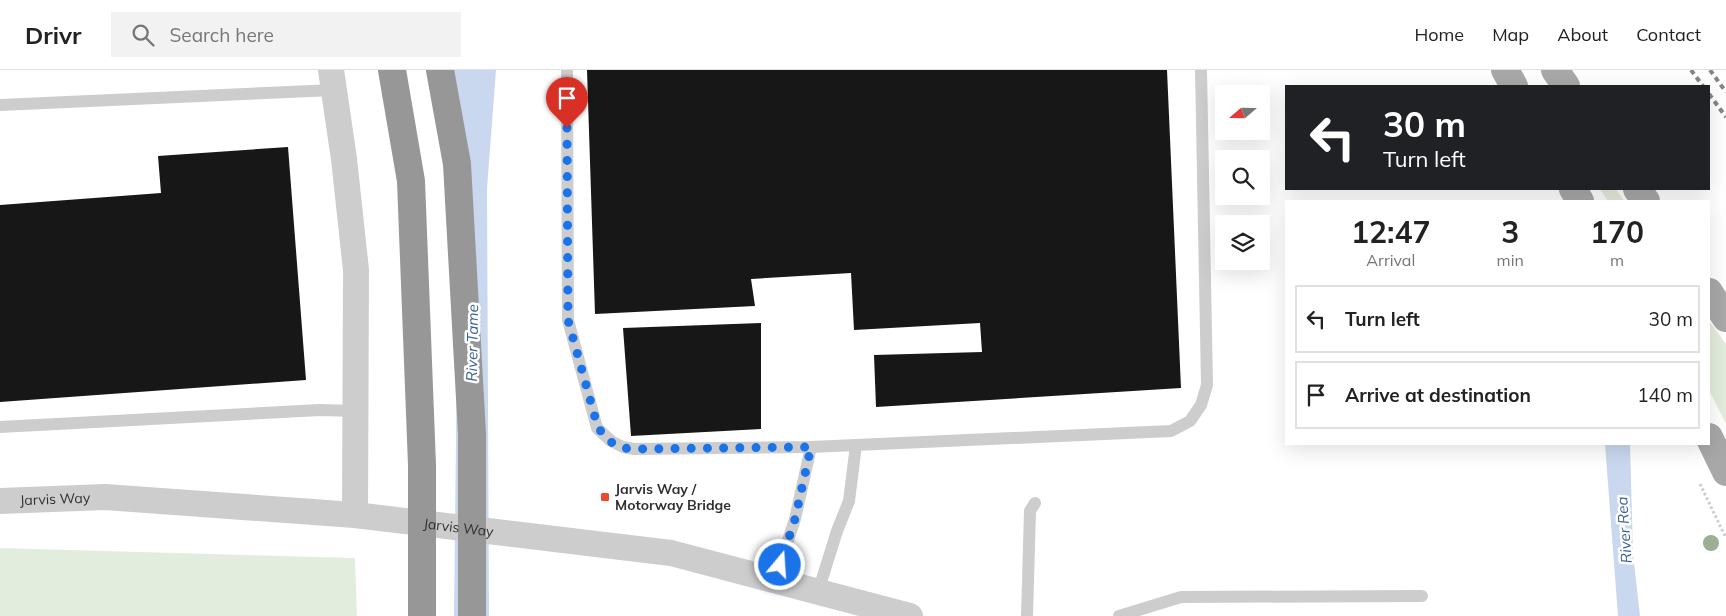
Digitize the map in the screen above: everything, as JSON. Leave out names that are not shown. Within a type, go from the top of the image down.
[{"type":"highway","points":[[392,70],[411,180],[422,465],[422,616]]},
{"type":"highway","points":[[440,70],[457,164],[472,434],[472,616]]},
{"type":"main road","points":[[1505,70],[1513,85]]},
{"type":"main road","points":[[1555,70],[1565,85]]},
{"type":"main road","points":[[1710,294],[1726,318]]},
{"type":"main road","points":[[1710,439],[1726,472]]},
{"type":"street","points":[[332,80],[344,159],[356,270],[355,515]]},
{"type":"street","name":"Jarvis Way","points":[[0,501],[105,497],[355,515],[671,552],[910,616]]},
{"type":"lane","points":[[567,70],[568,320],[598,428],[611,442],[622,448],[634,449],[811,447],[1171,431],[1190,421],[1201,404],[1207,385],[1201,70]]},
{"type":"lane","points":[[0,105],[332,80]]},
{"type":"lane","points":[[0,427],[320,410],[356,411]]},
{"type":"lane","points":[[818,592],[848,501],[856,445]]},
{"type":"lane","points":[[775,580],[795,519],[811,447]]},
{"type":"lane","points":[[1027,616],[1030,511],[1034,502]]},
{"type":"lane","points":[[1119,616],[1181,597],[1422,596]]},
{"type":"path","points":[[1698,478],[1726,538]]},
{"type":"green space","points":[[1601,190],[1617,190],[1623,200],[1607,200]]},
{"type":"green space","points":[[1710,322],[1726,344],[1726,424],[1710,392]]},
{"type":"green space","points":[[0,548],[355,558],[357,616],[0,616]]},
{"type":"water","name":"River Tame","points":[[450,70],[496,70],[487,188],[489,616],[454,616],[457,355]]},
{"type":"water","name":"River Rea","points":[[1605,445],[1630,445],[1633,554],[1640,616],[1618,616]]},
{"type":"building","points":[[587,70],[1167,70],[1181,388],[876,407],[874,355],[982,352],[980,323],[854,330],[851,273],[751,279],[755,306],[595,314]]},
{"type":"building","points":[[288,147],[306,380],[0,402],[0,205],[161,193],[158,156]]},
{"type":"building","points":[[761,323],[761,429],[631,436],[623,328]]},
{"type":"railway","points":[[1691,70],[1702,85]]},
{"type":"railway","points":[[1710,70],[1726,92]]},
{"type":"railway","points":[[1710,95],[1726,117]]},
{"type":"place","name":"Jarvis Way / Motorway Bridge","points":[[605,497]]},
{"type":"route","points":[[567,128],[568,320],[598,428],[611,442],[622,448],[811,447],[795,519],[780,565]]}]
